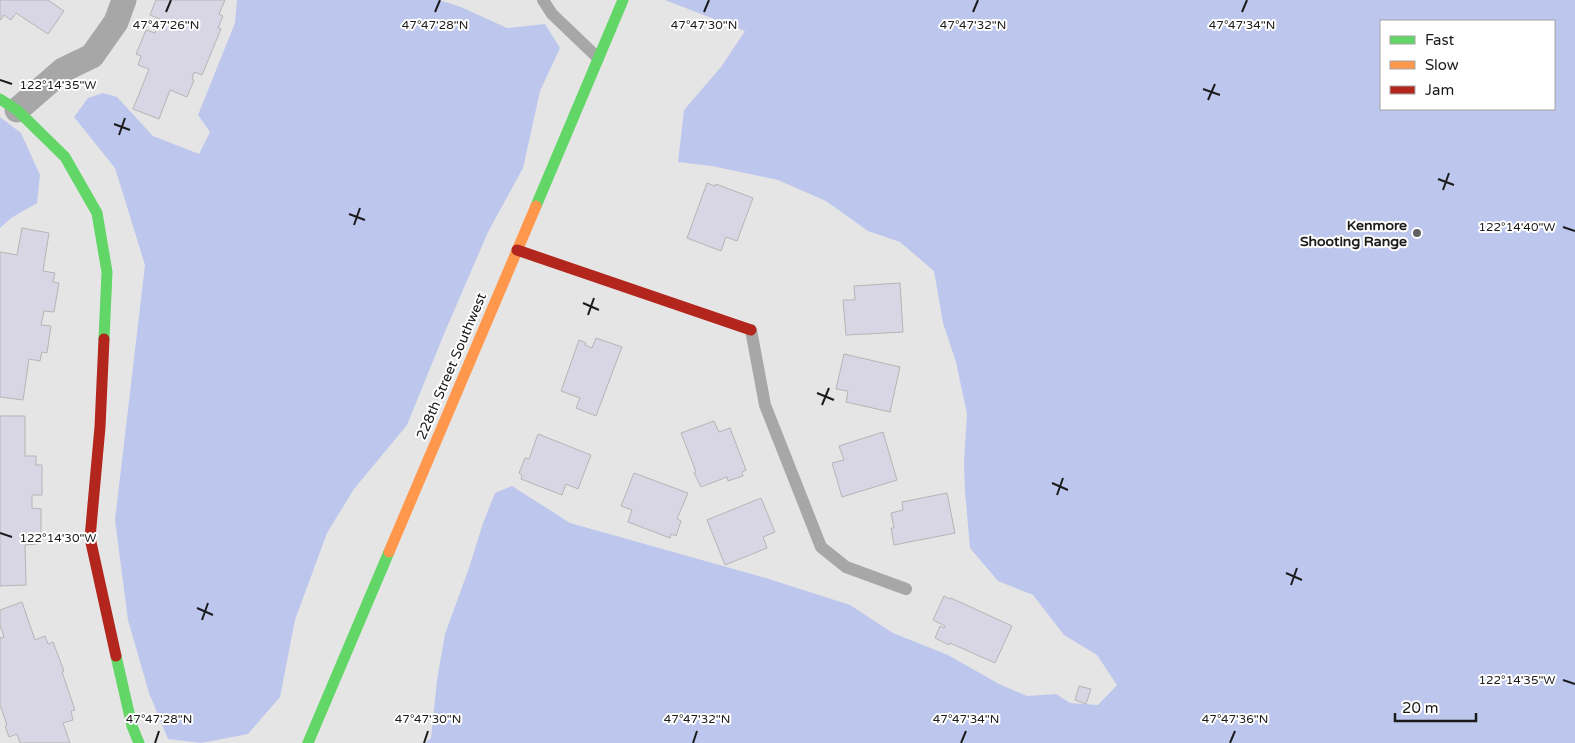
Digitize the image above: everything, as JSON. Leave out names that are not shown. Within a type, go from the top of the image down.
[{"type":"street","points":[[124,0],[116,22],[92,56],[63,70],[8,105],[65,157],[97,213],[108,272],[100,427],[90,538],[132,726],[139,743]]},
{"type":"street","name":"228th Street Southwest","points":[[308,743],[622,0]]},
{"type":"street","points":[[517,250],[751,330]]},
{"type":"lane","points":[[543,0],[552,14],[598,58]]},
{"type":"lane","points":[[751,330],[765,405],[821,547],[846,567],[906,589]]},
{"type":"shaded area","points":[[237,0],[439,0],[461,7],[507,28],[545,24],[560,48],[540,91],[523,168],[488,232],[407,425],[354,489],[327,533],[295,620],[280,697],[248,734],[201,743],[168,739],[149,693],[128,620],[115,520],[145,265],[115,168],[74,117],[88,98],[103,93],[117,97],[153,136],[199,154],[210,132],[198,115],[235,23]]},
{"type":"shaded area","points":[[665,0],[1575,0],[1575,743],[425,743],[431,738],[437,680],[445,634],[495,493],[512,486],[570,523],[769,579],[850,605],[893,633],[948,655],[999,684],[1027,696],[1056,694],[1070,703],[1098,705],[1117,685],[1097,655],[1064,635],[1033,595],[998,581],[970,548],[964,461],[967,414],[956,362],[943,323],[934,271],[900,242],[868,231],[826,201],[778,180],[712,166],[678,162],[684,110],[721,67],[745,31]]},
{"type":"shaded area","points":[[0,117],[21,133],[40,175],[37,203],[11,218],[0,228]]},
{"type":"building","points":[[0,0],[48,0],[64,11],[48,34],[16,13],[11,20],[4,15],[1,20]]},
{"type":"building","points":[[156,0],[225,0],[219,14],[223,16],[218,28],[221,29],[202,75],[194,72],[192,79],[194,80],[187,97],[170,90],[159,119],[133,109],[149,69],[138,65],[141,56],[136,54],[146,30],[155,33],[160,19],[150,15]]},
{"type":"building","points":[[707,183],[715,186],[716,184],[753,198],[737,241],[726,237],[721,251],[687,238]]},
{"type":"building","points":[[22,228],[49,233],[43,271],[55,273],[53,282],[59,283],[54,312],[44,311],[41,325],[51,326],[47,353],[42,352],[40,361],[29,359],[23,400],[0,397],[0,252],[17,255]]},
{"type":"building","points":[[900,283],[903,332],[846,335],[843,300],[855,300],[854,286]]},
{"type":"building","points":[[596,338],[622,347],[596,416],[576,408],[580,398],[561,391],[579,340],[592,348]]},
{"type":"building","points":[[844,354],[900,367],[890,412],[846,402],[848,391],[836,389]]},
{"type":"building","points":[[0,416],[25,416],[25,456],[36,456],[36,465],[42,465],[42,495],[32,495],[32,508],[41,509],[41,535],[36,535],[37,544],[25,545],[26,585],[0,586]]},
{"type":"building","points":[[714,421],[719,432],[730,428],[746,470],[742,472],[743,476],[728,481],[727,477],[701,487],[694,473],[696,472],[681,433]]},
{"type":"building","points":[[883,432],[897,480],[842,497],[832,463],[844,460],[839,446]]},
{"type":"building","points":[[538,434],[591,455],[578,489],[566,484],[562,495],[521,479],[522,475],[519,473],[525,458],[529,459]]},
{"type":"building","points":[[634,473],[688,493],[677,519],[681,521],[676,536],[671,534],[670,538],[628,522],[632,510],[621,506]]},
{"type":"building","points":[[947,493],[955,533],[894,545],[891,528],[894,528],[891,513],[903,510],[902,502]]},
{"type":"building","points":[[761,498],[775,532],[763,537],[767,548],[725,565],[707,520]]},
{"type":"building","points":[[944,596],[1012,626],[995,663],[935,638],[940,626],[944,628],[945,626],[933,620]]},
{"type":"building","points":[[22,602],[35,640],[45,636],[48,644],[53,642],[64,671],[62,672],[75,710],[71,711],[73,720],[63,723],[70,743],[20,743],[17,734],[9,737],[5,726],[7,725],[0,705],[0,638],[4,637],[0,625],[0,610]]},
{"type":"building","points":[[1079,686],[1091,689],[1086,704],[1075,700]]},
{"type":"traffic: fast","points":[[536,206],[623,0]]},
{"type":"traffic: fast","points":[[0,99],[17,110],[65,157],[97,213],[107,272],[104,339]]},
{"type":"traffic: fast","points":[[308,743],[389,552]]},
{"type":"traffic: fast","points":[[116,656],[132,726],[139,743]]},
{"type":"traffic: slow","points":[[389,552],[536,206]]},
{"type":"traffic: jam","points":[[517,250],[751,330]]},
{"type":"traffic: jam","points":[[104,339],[100,427],[90,538],[116,656]]},
{"type":"place","name":"Kenmore Shooting Range","points":[[1417,233]]}]
